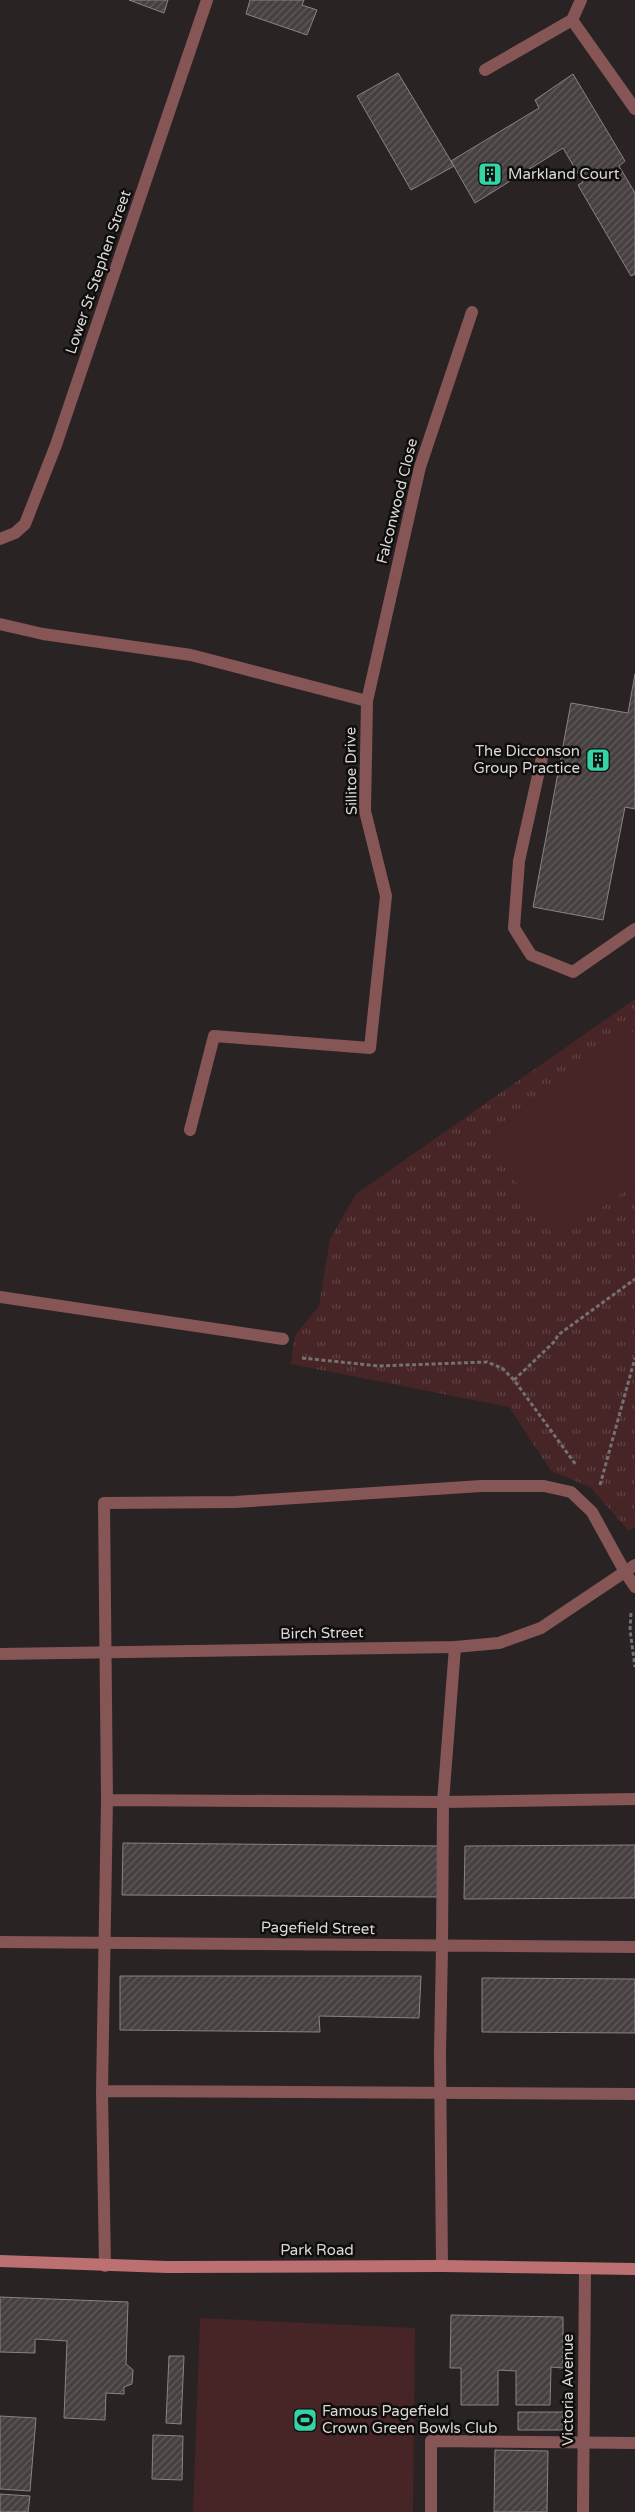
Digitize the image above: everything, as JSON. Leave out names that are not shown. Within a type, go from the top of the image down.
[{"type":"main road","name":"Park Road","points":[[0,2261],[105,2266],[442,2266],[635,2269]]},
{"type":"street","name":"Lower St Stephen Street","points":[[0,539],[15,533],[25,524],[56,445],[207,0]]},
{"type":"street","points":[[485,70],[572,20],[581,0]]},
{"type":"street","points":[[572,20],[635,109]]},
{"type":"street","name":"Falconwood Close","points":[[366,702],[420,467],[472,312]]},
{"type":"street","points":[[0,624],[42,634],[191,655],[366,702]]},
{"type":"street","name":"Sillitoe Drive","points":[[190,1130],[214,1036],[370,1048],[386,896],[365,811],[366,702]]},
{"type":"street","points":[[542,753],[519,862],[514,928],[531,955],[573,972],[635,929]]},
{"type":"street","points":[[0,1297],[279,1338]]},
{"type":"street","points":[[105,2266],[102,2091],[107,1800],[104,1652],[104,1503],[235,1502],[481,1486],[544,1486],[571,1492],[592,1512],[630,1569],[634,1585]]},
{"type":"street","name":"Birch Street","points":[[0,1654],[455,1647],[499,1643],[541,1628],[630,1569]]},
{"type":"street","points":[[442,2266],[440,2093],[444,1802],[455,1647]]},
{"type":"street","points":[[107,1800],[444,1802],[635,1799]]},
{"type":"street","name":"Pagefield Street","points":[[0,1942],[635,1947]]},
{"type":"street","points":[[102,2091],[635,2094]]},
{"type":"street","name":"Victoria Avenue","points":[[583,2512],[585,2269]]},
{"type":"street","points":[[431,2512],[431,2441],[635,2443]]},
{"type":"path","points":[[514,1380],[555,1341],[558,1335],[635,1279]]},
{"type":"path","points":[[279,1338],[286,1356],[379,1366],[487,1362],[502,1368],[514,1380],[577,1466]]},
{"type":"path","points":[[592,1512],[635,1358]]},
{"type":"path","points":[[634,1585],[630,1630],[635,1667]]},
{"type":"green space","points":[[635,999],[635,1527],[629,1531],[590,1487],[551,1471],[509,1407],[291,1364],[295,1335],[319,1306],[330,1239],[356,1194]]},
{"type":"green space","points":[[635,1030],[635,1184],[557,1239],[484,1137]]},
{"type":"green space","name":"Famous Pagefield Crown Green Bowls Club","points":[[200,2318],[415,2328],[413,2512],[193,2512]]},
{"type":"building","points":[[129,0],[168,0],[164,13]]},
{"type":"building","points":[[250,0],[304,0],[302,5],[317,10],[307,35],[246,14]]},
{"type":"building","points":[[398,73],[454,166],[411,190],[357,96]]},
{"type":"building","name":"Markland Court","points":[[573,74],[625,161],[619,166],[635,193],[635,274],[631,276],[578,185],[583,182],[563,148],[475,203],[451,161],[539,108],[535,100]]},
{"type":"building","name":"The Dicconson Group Practice","points":[[635,674],[635,809],[625,807],[603,920],[533,907],[571,703],[628,713]]},
{"type":"building","points":[[123,1843],[443,1846],[439,1897],[122,1895]]},
{"type":"building","points":[[635,1845],[635,1898],[464,1899],[465,1846]]},
{"type":"building","points":[[120,1976],[421,1976],[419,2018],[319,2016],[320,2032],[120,2030]]},
{"type":"building","points":[[482,1978],[635,1979],[635,2033],[482,2032]]},
{"type":"building","points":[[0,2297],[128,2302],[126,2364],[133,2370],[132,2384],[124,2387],[124,2394],[106,2393],[105,2420],[64,2418],[67,2341],[35,2339],[35,2353],[0,2352]]},
{"type":"building","points":[[451,2315],[563,2317],[563,2368],[551,2367],[550,2405],[516,2405],[516,2371],[498,2370],[498,2405],[461,2405],[461,2368],[450,2368]]},
{"type":"building","points":[[169,2356],[184,2356],[181,2424],[166,2423]]},
{"type":"building","points":[[518,2412],[563,2412],[563,2430],[518,2430]]},
{"type":"building","points":[[0,2416],[36,2418],[30,2491],[0,2489]]},
{"type":"building","points":[[153,2435],[183,2436],[182,2480],[152,2479]]},
{"type":"building","points":[[495,2450],[548,2451],[547,2512],[494,2512]]},
{"type":"building","points":[[0,2494],[30,2496],[28,2512],[0,2512]]},
{"type":"place","name":"Markland Court","points":[[490,174]]},
{"type":"place","name":"The Dicconson Group Practice","points":[[598,760]]},
{"type":"place","name":"Famous Pagefield Crown Green Bowls Club","points":[[305,2420]]}]
